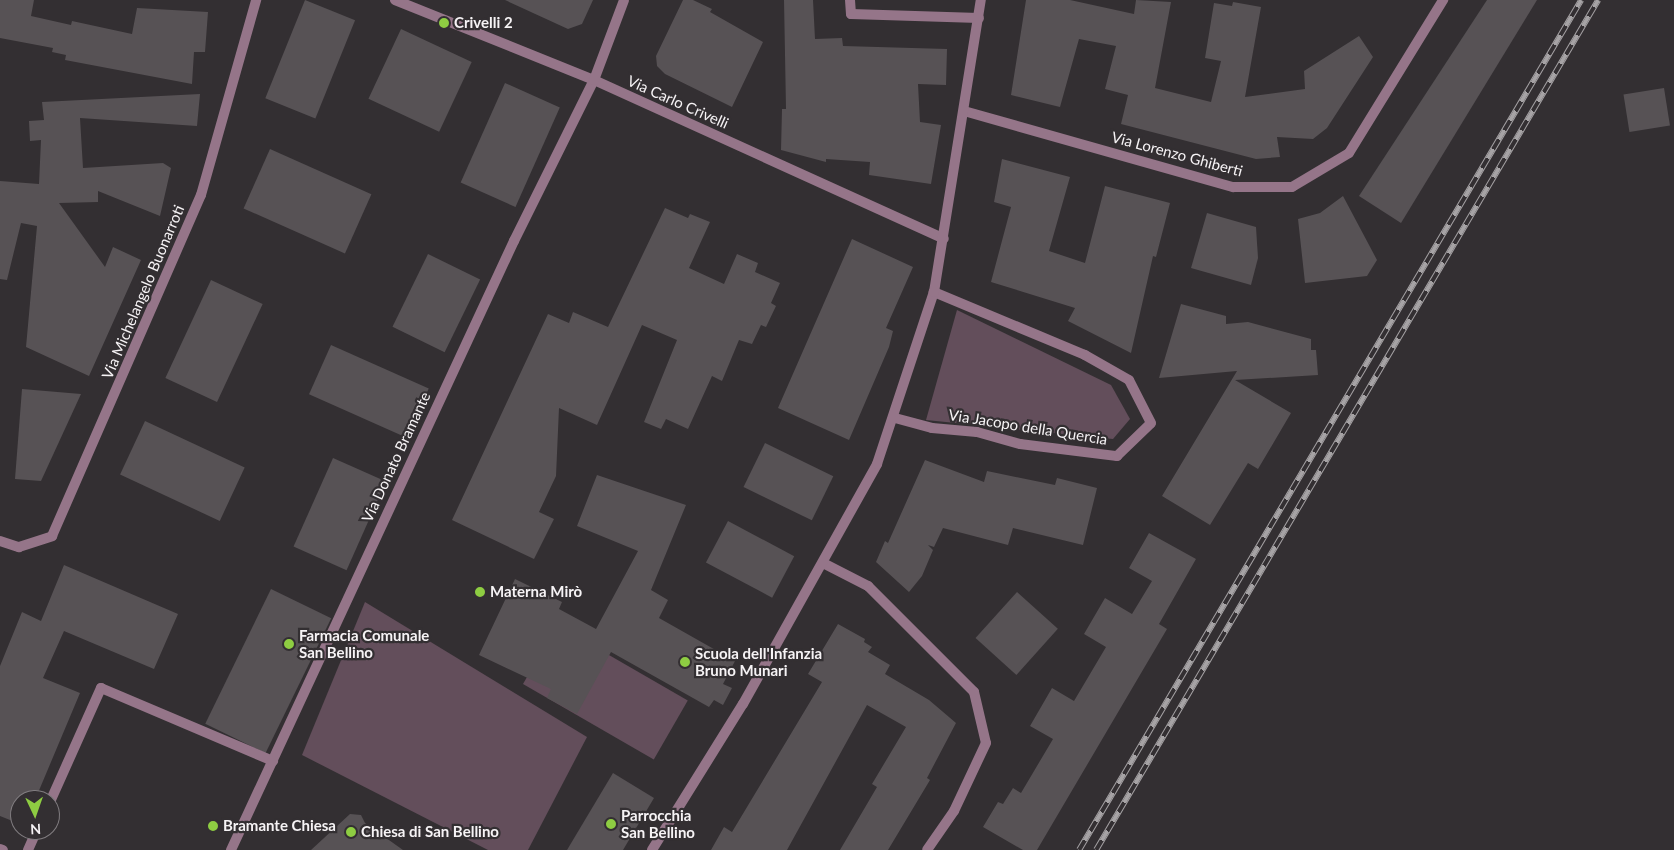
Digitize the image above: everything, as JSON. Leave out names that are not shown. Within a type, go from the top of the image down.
[{"type":"street","name":"Via Michelangelo Buonarroti","points":[[0,541],[19,547],[52,536],[67,505],[201,195],[256,0]]},
{"type":"street","name":"Via Carlo Crivelli","points":[[395,0],[594,80],[944,238]]},
{"type":"street","name":"Via Donato Bramante","points":[[230,850],[514,241],[594,80],[624,0]]},
{"type":"street","points":[[850,0],[851,14],[979,18]]},
{"type":"street","points":[[652,850],[742,704],[823,563],[877,464],[895,418],[934,292],[981,0]]},
{"type":"street","name":"Via Lorenzo Ghiberti","points":[[964,111],[1234,187],[1292,187],[1349,153],[1443,0]]},
{"type":"street","name":"Via Jacopo della Quercia","points":[[895,418],[932,428],[977,432],[1020,444],[1117,456],[1152,423],[1129,380],[1085,355],[934,292]]},
{"type":"street","points":[[823,563],[868,586],[974,692],[986,743],[954,811],[927,850]]},
{"type":"street","points":[[55,790],[101,688],[273,760]]},
{"type":"shaded area","points":[[957,310],[1111,385],[1130,419],[1113,439],[926,420]]},
{"type":"shaded area","points":[[365,602],[587,737],[528,850],[488,850],[302,755]]},
{"type":"shaded area","points":[[557,625],[688,700],[654,759],[523,684]]},
{"type":"building","points":[[0,0],[34,0],[31,16],[71,25],[72,21],[132,34],[137,8],[208,12],[205,52],[194,52],[192,84],[65,60],[66,55],[52,52],[53,48],[0,38]]},
{"type":"building","points":[[305,0],[355,20],[315,119],[265,98]]},
{"type":"building","points":[[505,0],[593,0],[582,24],[568,29]]},
{"type":"building","points":[[683,0],[693,0],[712,9],[710,12],[763,42],[732,107],[665,74],[657,66],[656,56]]},
{"type":"building","points":[[784,0],[813,0],[815,39],[842,38],[843,46],[947,49],[946,85],[918,84],[920,122],[941,125],[931,184],[869,175],[870,162],[826,159],[826,162],[781,150],[782,109],[786,109]]},
{"type":"building","points":[[1026,0],[1070,0],[1134,14],[1136,0],[1171,2],[1155,88],[1211,102],[1221,61],[1205,58],[1214,3],[1232,6],[1233,2],[1261,7],[1245,97],[1305,89],[1304,71],[1359,36],[1373,57],[1327,128],[1313,139],[1277,137],[1280,157],[1256,159],[1121,124],[1128,95],[1105,89],[1116,46],[1079,39],[1060,107],[1011,95]]},
{"type":"building","points":[[1487,0],[1537,0],[1401,223],[1359,196]]},
{"type":"building","points":[[401,29],[472,62],[439,132],[368,99]]},
{"type":"building","points":[[505,83],[560,107],[515,207],[461,183]]},
{"type":"building","points":[[1664,88],[1670,126],[1629,132],[1624,94]]},
{"type":"building","points":[[200,94],[197,126],[80,118],[83,168],[163,163],[171,168],[160,216],[98,191],[98,202],[59,203],[105,267],[113,247],[141,260],[89,376],[26,347],[37,226],[21,223],[7,280],[0,279],[0,181],[39,184],[41,140],[30,141],[29,121],[44,120],[42,102]]},
{"type":"building","points":[[270,149],[371,194],[345,254],[244,208]]},
{"type":"building","points":[[1002,159],[1070,177],[1049,251],[1085,263],[1105,186],[1170,203],[1156,257],[1153,256],[1131,353],[1068,321],[1075,308],[991,282],[1011,207],[994,202]]},
{"type":"building","points":[[1343,196],[1377,260],[1367,276],[1305,283],[1298,219],[1320,213]]},
{"type":"building","points":[[665,208],[688,218],[690,214],[710,222],[689,268],[724,284],[737,254],[758,263],[755,272],[780,283],[771,303],[776,306],[766,327],[761,325],[752,344],[739,340],[722,381],[712,376],[688,429],[666,419],[661,429],[644,422],[677,340],[642,325],[597,425],[559,408],[556,476],[539,512],[554,519],[534,559],[452,520],[548,314],[569,323],[573,312],[608,327]]},
{"type":"building","points":[[1207,213],[1256,227],[1258,258],[1251,285],[1191,268]]},
{"type":"building","points":[[852,239],[913,267],[886,328],[893,331],[889,347],[849,440],[778,408]]},
{"type":"building","points":[[428,254],[480,279],[445,352],[392,327]]},
{"type":"building","points":[[211,280],[263,304],[217,402],[165,378]]},
{"type":"building","points":[[1181,304],[1226,316],[1226,324],[1248,322],[1311,339],[1311,350],[1316,350],[1318,375],[1235,380],[1291,413],[1258,469],[1248,463],[1210,525],[1162,496],[1237,371],[1159,378]]},
{"type":"building","points":[[331,345],[429,389],[407,438],[309,394]]},
{"type":"building","points":[[22,389],[81,394],[41,481],[15,479]]},
{"type":"building","points":[[145,421],[245,467],[220,521],[120,474]]},
{"type":"building","points":[[765,443],[833,476],[812,520],[744,487]]},
{"type":"building","points":[[333,458],[386,482],[347,570],[294,547]]},
{"type":"building","points":[[925,460],[984,482],[987,471],[1055,485],[1057,478],[1097,488],[1083,545],[1013,528],[1008,545],[943,528],[934,547],[928,545],[933,550],[922,576],[909,592],[876,562],[885,541],[888,543]]},
{"type":"building","points":[[597,475],[686,505],[651,590],[668,600],[659,618],[735,661],[723,684],[732,688],[723,705],[714,700],[709,707],[611,652],[577,714],[547,698],[551,689],[479,655],[515,579],[562,602],[559,609],[596,629],[638,551],[577,526]]},
{"type":"building","points":[[728,521],[794,556],[772,598],[706,562]]},
{"type":"building","points":[[1149,533],[1196,559],[1159,624],[1167,629],[1037,850],[1023,850],[983,827],[998,802],[1003,804],[1013,788],[1021,793],[1053,739],[1030,726],[1052,688],[1074,701],[1106,647],[1084,634],[1105,598],[1132,614],[1152,581],[1129,568]]},
{"type":"building","points":[[64,565],[178,614],[154,669],[64,631],[43,678],[80,693],[39,790],[10,790],[10,820],[0,816],[0,666],[22,612],[41,621]]},
{"type":"building","points":[[271,589],[331,618],[265,753],[205,724]]},
{"type":"building","points":[[1017,592],[1058,629],[1016,675],[976,638]]},
{"type":"building","points":[[838,624],[865,639],[864,642],[872,647],[868,652],[890,665],[885,674],[929,700],[956,723],[927,778],[930,780],[888,850],[840,850],[877,787],[872,784],[906,727],[867,705],[787,850],[711,850],[724,827],[732,832],[822,682],[808,674]]},
{"type":"building","name":"Parrocchia San Bellino","points":[[613,773],[654,798],[623,850],[567,850]]},
{"type":"building","name":"Chiesa di San Bellino","points":[[350,814],[361,815],[365,823],[403,850],[311,850]]},
{"type":"railway","points":[[1079,850],[1581,0]]},
{"type":"railway","points":[[1096,850],[1598,0]]},
{"type":"place","name":"Crivelli 2","points":[[444,23]]},
{"type":"place","name":"Materna Mirò","points":[[480,592]]},
{"type":"place","name":"Farmacia Comunale San Bellino","points":[[289,644]]},
{"type":"place","name":"Scuola dell'Infanzia Bruno Munari","points":[[685,662]]},
{"type":"place","name":"Parrocchia San Bellino","points":[[611,824]]},
{"type":"place","name":"Bramante Chiesa","points":[[213,826]]},
{"type":"place","name":"Chiesa di San Bellino","points":[[351,832]]}]
